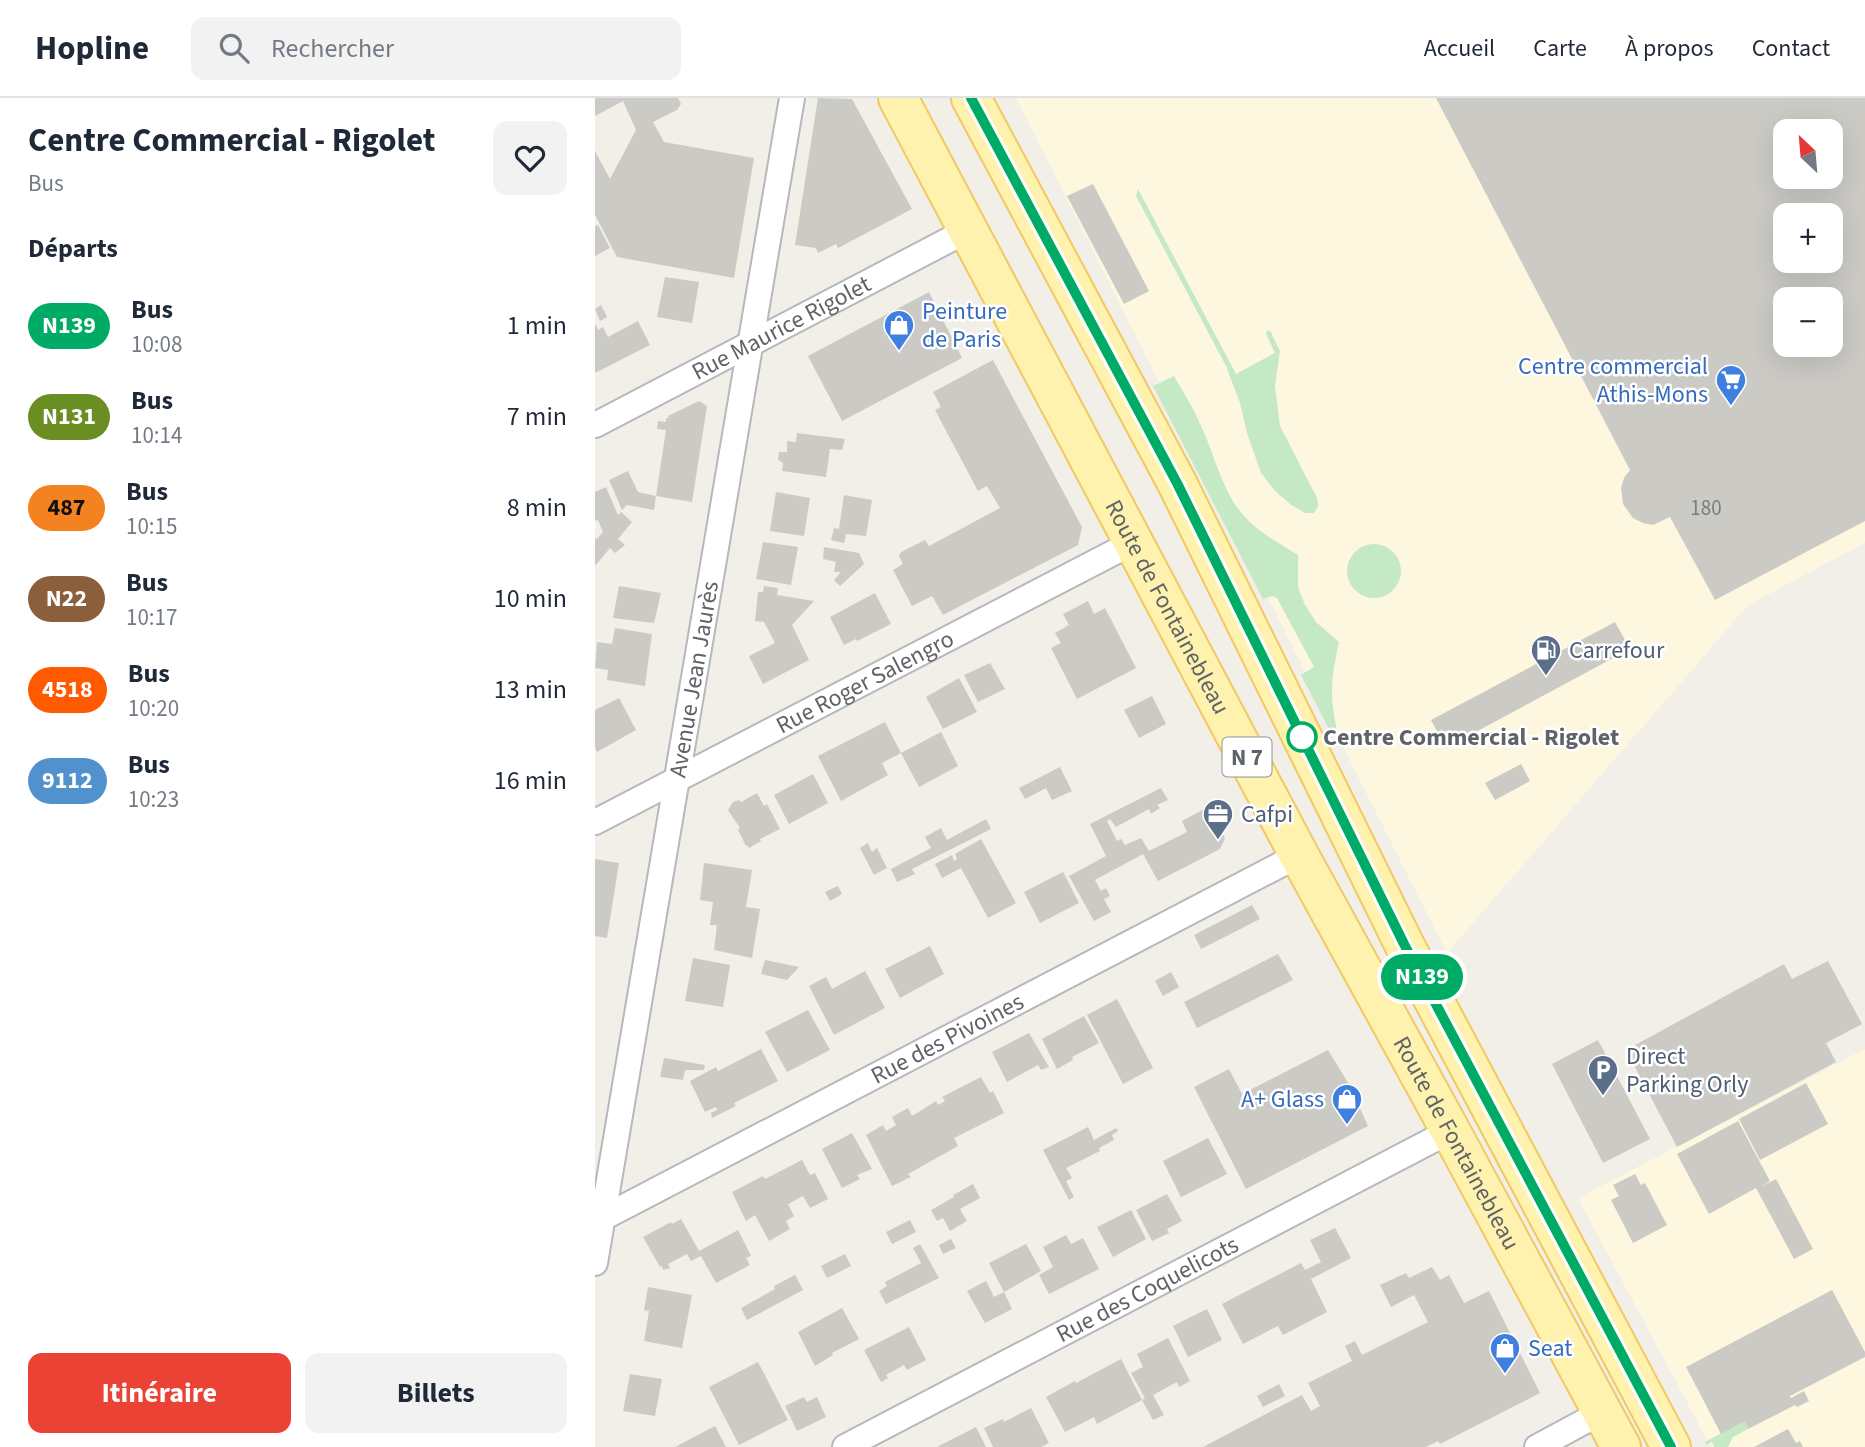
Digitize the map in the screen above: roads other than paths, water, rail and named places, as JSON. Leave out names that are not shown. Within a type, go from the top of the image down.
[{"type":"main road","name":"Route de Fontainebleau","points":[[898,98],[1299,855],[1621,1447]]},
{"type":"main road","name":"N 7","points":[[971,98],[1177,483],[1404,944],[1671,1447]]},
{"type":"street","name":"Avenue Jean Jaurès","points":[[595,1263],[598,1220],[677,779],[792,98]]},
{"type":"street","name":"Rue Maurice Rigolet","points":[[595,425],[968,230]]},
{"type":"street","name":"Rue Roger Salengro","points":[[595,822],[1134,542]]},
{"type":"street","name":"Rue des Pivoines","points":[[598,1220],[1299,855]]},
{"type":"street","name":"Rue des Coquelicots","points":[[845,1447],[1450,1131]]},
{"type":"street","points":[[1537,1447],[1602,1412]]},
{"type":"place","name":"Peinture de Paris","points":[[899,352]]},
{"type":"place","name":"Centre commercial Athis-Mons","points":[[1731,407]]},
{"type":"place","name":"Carrefour","points":[[1546,677]]},
{"type":"place","name":"Centre Commercial - Rigolet","points":[[1302,737]]},
{"type":"place","name":"Cafpi","points":[[1218,841]]},
{"type":"place","name":"Direct Parking Orly","points":[[1603,1097]]},
{"type":"place","name":"A+ Glass","points":[[1347,1126]]},
{"type":"place","name":"Seat","points":[[1505,1375]]}]
